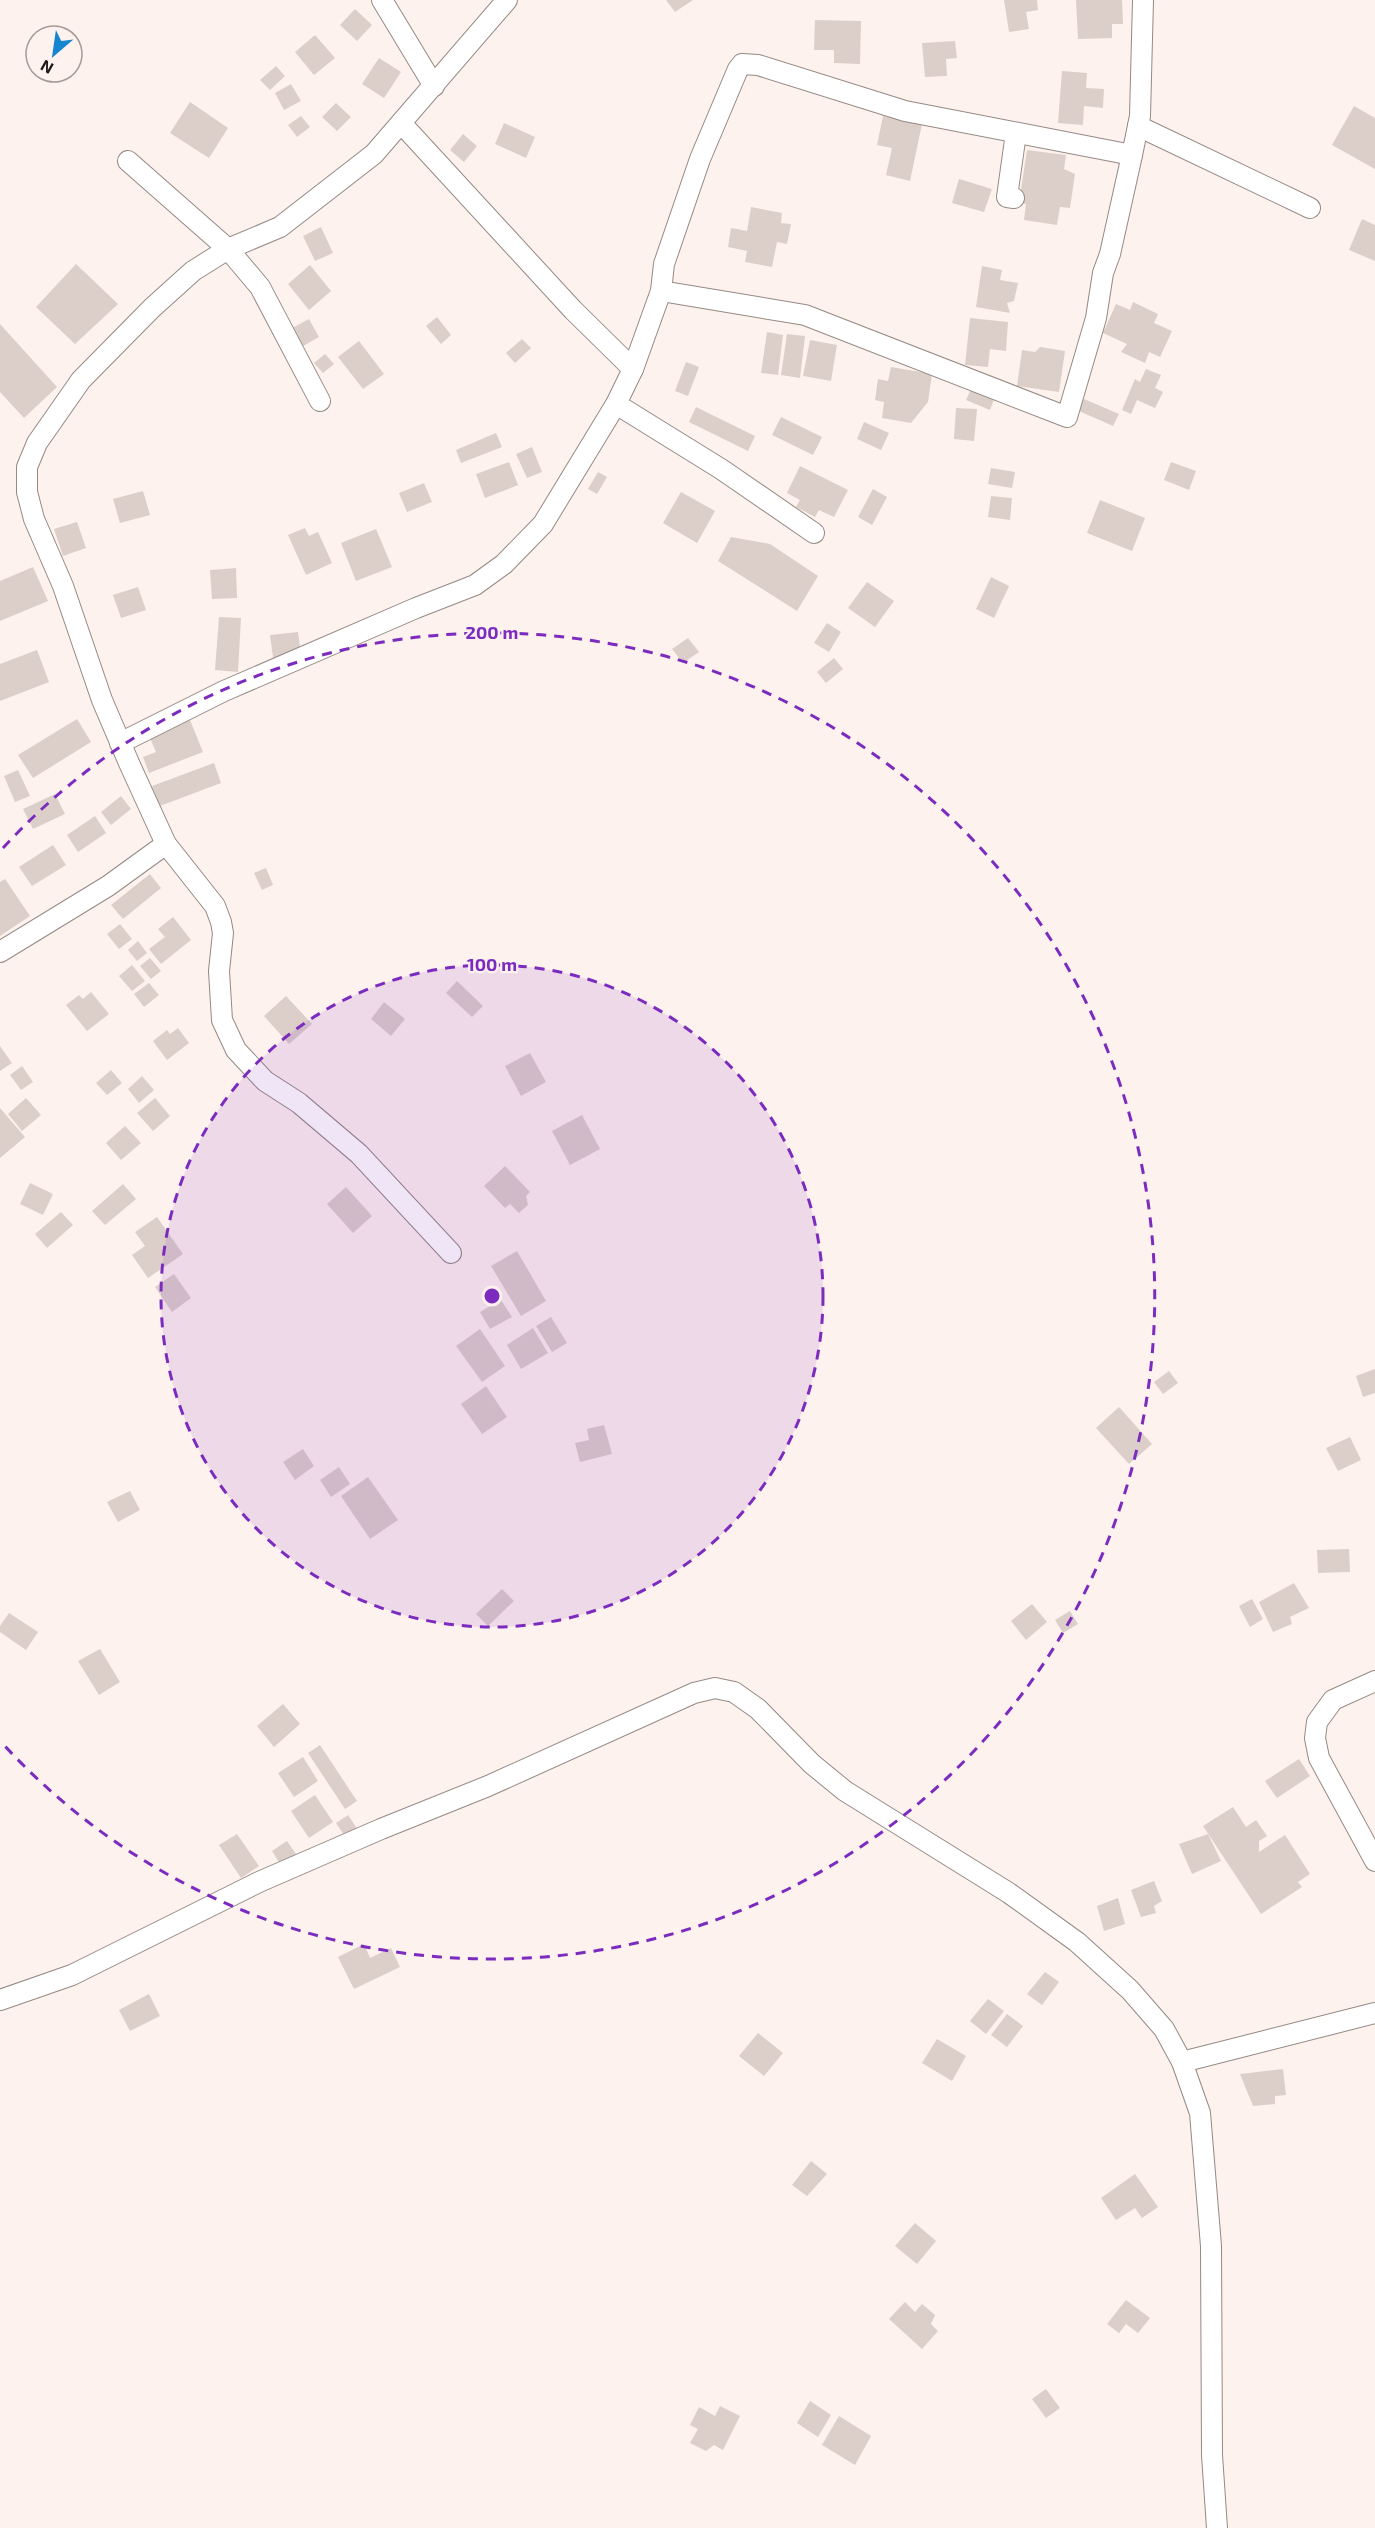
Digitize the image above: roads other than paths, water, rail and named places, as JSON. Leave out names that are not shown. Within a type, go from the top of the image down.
[{"type":"street","points":[[382,0],[434,86]]},
{"type":"street","points":[[451,1253],[359,1154],[299,1103],[265,1080],[236,1050],[222,1020],[219,971],[223,933],[221,922],[215,906],[166,844],[120,743],[102,700],[63,586],[34,519],[27,492],[27,467],[37,443],[81,380],[193,271],[228,249],[280,226],[374,154],[507,0]]},
{"type":"street","points":[[661,291],[805,315],[1068,417],[1095,318],[1103,273],[1110,254],[1140,116],[1143,0]]},
{"type":"street","points":[[120,743],[224,691],[475,585],[504,564],[543,524],[616,404],[633,369],[661,291],[664,264],[700,159],[742,64],[758,64],[905,111],[1132,155]]},
{"type":"street","points":[[401,123],[573,310],[633,369]]},
{"type":"street","points":[[1138,126],[1310,208]]},
{"type":"street","points":[[1014,198],[1007,197],[1016,134]]},
{"type":"street","points":[[128,161],[228,249],[260,287],[320,401]]},
{"type":"street","points":[[616,404],[814,533]]},
{"type":"street","points":[[0,951],[108,886],[166,844]]},
{"type":"street","points":[[1375,1681],[1333,1700],[1317,1722],[1315,1738],[1319,1758],[1375,1861]]},
{"type":"street","points":[[0,2000],[72,1975],[259,1882],[488,1786],[694,1694],[715,1688],[734,1692],[758,1708],[812,1764],[845,1791],[1009,1893],[1077,1942],[1130,1990],[1164,2029],[1182,2062],[1200,2113],[1211,2246],[1212,2456],[1216,2528]]},
{"type":"street","points":[[1182,2062],[1375,2013]]}]
